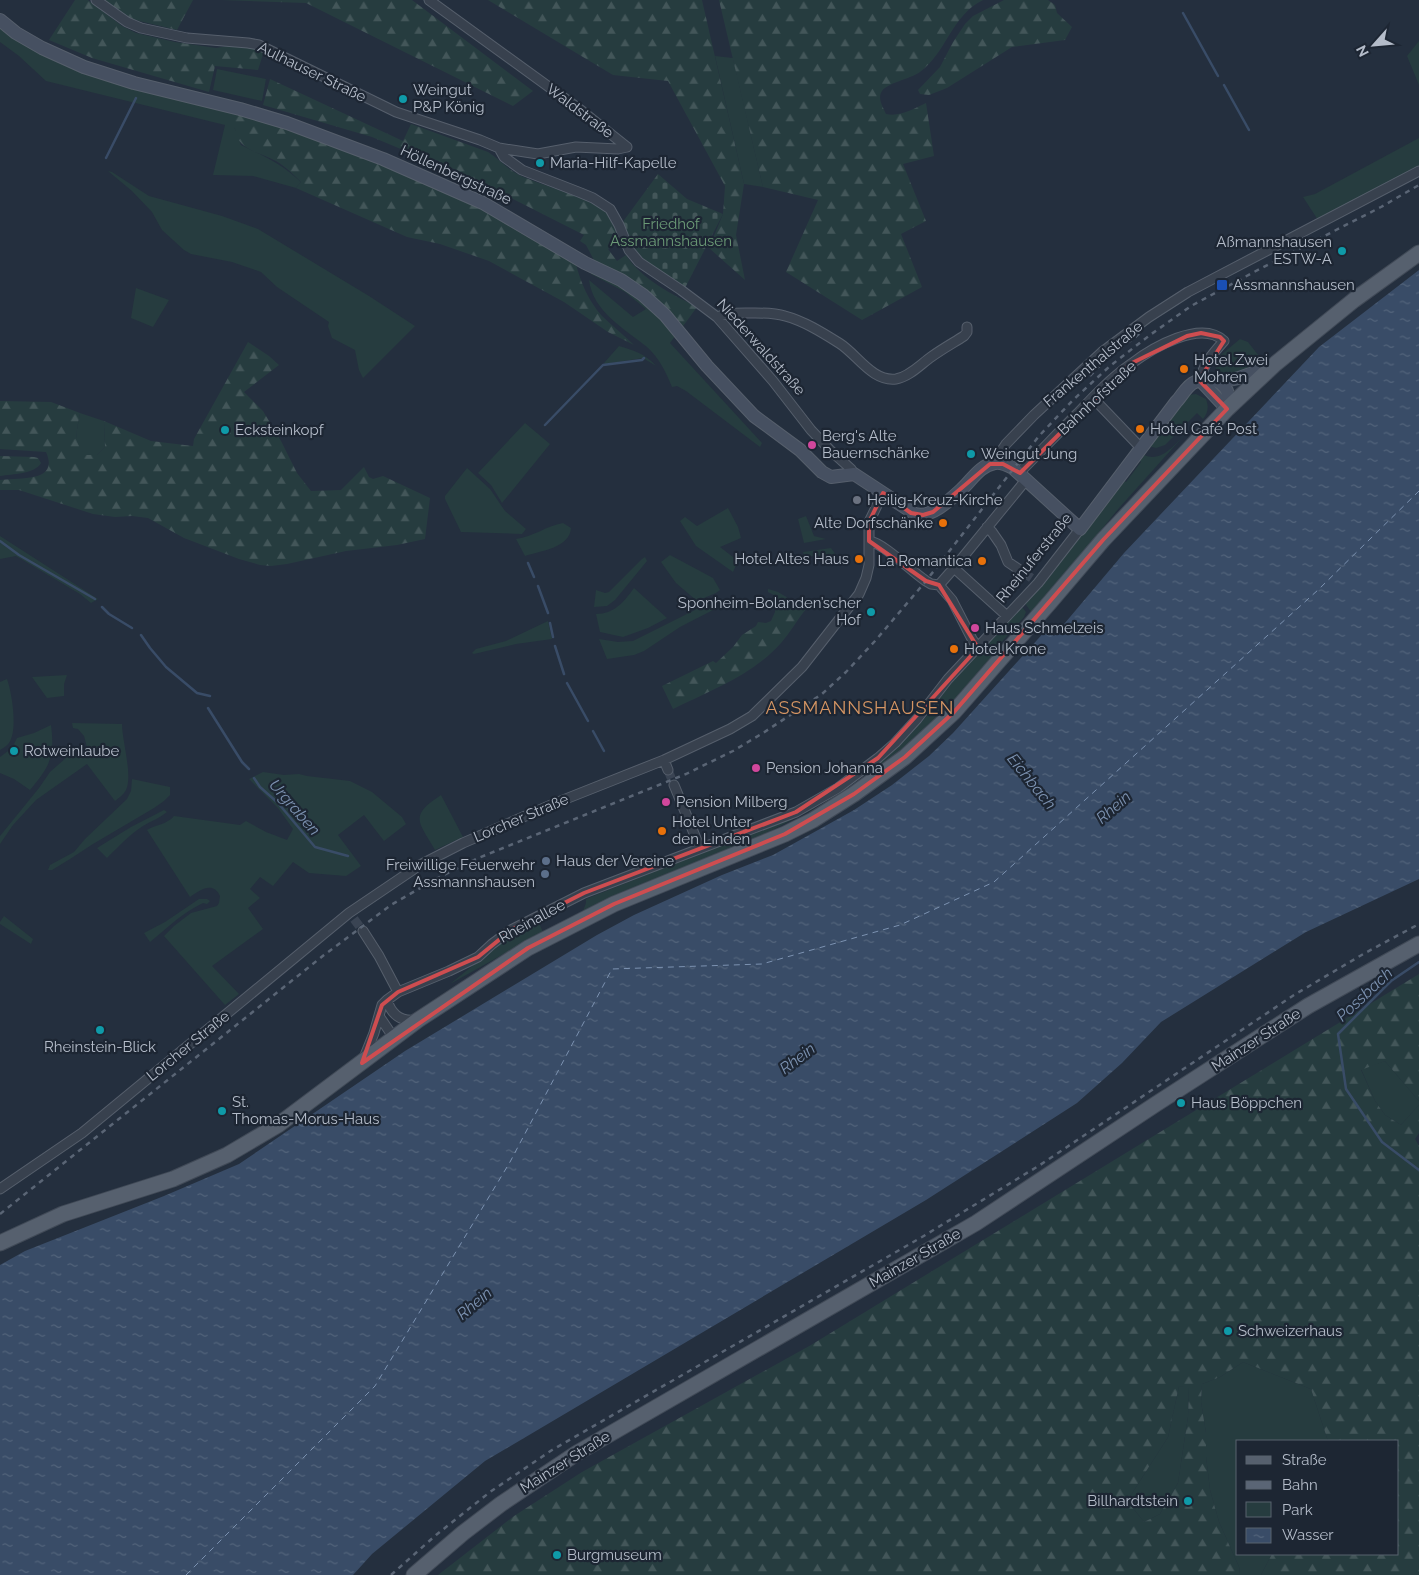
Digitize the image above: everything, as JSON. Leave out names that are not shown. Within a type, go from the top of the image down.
[{"type":"main road","name":"Höllenbergstraße","points":[[0,20],[16,33],[42,48],[84,67],[134,83],[288,123],[383,159],[483,203],[585,263],[635,289],[665,314],[707,366],[760,422],[800,450],[816,468],[828,476],[854,474]]},
{"type":"main road","points":[[0,1243],[63,1214],[173,1179],[214,1162],[278,1125],[418,1020],[528,948],[614,904],[785,834],[834,807],[882,775],[927,738],[954,712],[1103,540],[1227,409],[1274,365],[1368,288],[1419,253]]},
{"type":"main road","points":[[1219,382],[1239,378],[1274,365]]},
{"type":"main road","points":[[1201,381],[1212,379],[1219,382],[1229,397],[1227,409]]},
{"type":"main road","points":[[1201,381],[1227,409]]},
{"type":"main road","name":"Rheinuferstraße","points":[[1080,529],[1189,387],[1195,382],[1201,381]]},
{"type":"main road","points":[[854,474],[911,513],[918,515],[933,512],[985,467],[996,462],[1009,466],[1023,476],[1080,529]]},
{"type":"main road","name":"Mainzer Straße","points":[[414,1575],[463,1533],[552,1469],[624,1425],[967,1228],[1308,1006],[1419,944]]},
{"type":"street","name":"Aulhauser Straße","points":[[96,0],[127,22],[141,28],[187,38],[259,45],[388,109],[499,148]]},
{"type":"street","name":"Waldstraße","points":[[429,0],[582,111],[627,147],[618,150],[576,147],[538,154],[499,148]]},
{"type":"street","name":"Niederwaldstraße","points":[[499,148],[504,157],[522,170],[581,193],[605,206],[613,214],[629,250],[640,264],[681,290],[717,318],[773,380],[819,439],[854,474]]},
{"type":"street","name":"Frankenthalstraße","points":[[996,462],[1006,444],[1072,379],[1102,352],[1165,306],[1188,292],[1419,171]]},
{"type":"street","points":[[717,318],[726,314],[740,313],[772,314],[792,318],[841,344],[877,375],[888,379],[904,376],[964,336],[967,332],[967,327]]},
{"type":"street","name":"Bahnhofstraße","points":[[938,585],[987,527],[1042,449],[1130,364],[1160,345],[1193,334],[1215,334],[1224,341],[1204,368],[1201,381]]},
{"type":"street","points":[[1093,398],[1141,448]]},
{"type":"street","name":"Lorcher Straße","points":[[0,1190],[82,1132],[352,916],[420,865],[463,843],[558,802],[664,760],[730,729],[752,716],[802,667],[859,594],[869,565],[869,522],[883,493]]},
{"type":"street","points":[[987,527],[1001,545],[1008,562],[1024,573]]},
{"type":"street","name":"Rheinuferstraße","points":[[700,848],[796,812],[846,782],[878,758],[895,743],[925,710],[948,679],[1007,616],[1080,529]]},
{"type":"street","points":[[869,541],[875,542],[926,581],[938,585],[952,600],[978,648]]},
{"type":"street","points":[[954,568],[1007,616]]},
{"type":"street","points":[[664,760],[668,770]]},
{"type":"street","points":[[674,785],[700,848]]},
{"type":"street","name":"Rheinallee","points":[[362,1063],[374,1033],[382,1005],[398,992],[478,957],[511,930],[584,893],[700,848]]},
{"type":"street","points":[[363,932],[379,956],[398,992]]},
{"type":"street","points":[[387,1000],[390,1007],[400,1018],[418,1020]]},
{"type":"street","points":[[379,1016],[394,1038]]},
{"type":"highlighted area","points":[[1201,333],[1220,337],[1224,341],[1199,380],[1227,409],[1103,540],[954,712],[905,757],[854,794],[785,834],[614,904],[528,948],[362,1063],[382,1005],[398,992],[478,957],[511,930],[584,893],[796,812],[878,758],[978,648],[939,585],[926,581],[869,541],[869,522],[883,493],[911,513],[923,515],[933,512],[990,464],[1003,464],[1020,473],[1130,364],[1187,336]]},
{"type":"green space","points":[[75,0],[88,0],[122,26],[136,33],[175,42],[216,48],[245,46],[264,51],[258,70],[215,66],[209,92],[92,58],[49,40]]},
{"type":"green space","points":[[104,0],[193,0],[177,30],[131,19]]},
{"type":"green space","points":[[222,0],[412,0],[533,91],[513,106],[306,3]]},
{"type":"green space","points":[[488,0],[702,0],[744,184],[736,235],[745,280],[709,248],[723,214],[725,186],[668,81],[613,75]]},
{"type":"green space","points":[[719,0],[983,0],[963,15],[929,64],[920,72],[885,88],[880,97],[886,114],[891,115],[911,110],[926,103],[934,156],[903,164],[926,221],[901,234],[922,287],[862,320],[786,272],[818,200],[763,187]]},
{"type":"green space","points":[[1004,0],[1048,0],[1055,5],[1057,13],[1072,27],[1065,40],[1012,47],[947,88],[929,95],[920,94],[918,90],[940,67],[965,24],[973,16]]},
{"type":"green space","points":[[0,27],[39,52],[66,66],[91,75],[228,110],[241,145],[280,165],[301,182],[296,188],[253,176],[213,175],[225,125],[46,81],[19,56],[0,42]]},
{"type":"green space","points":[[1419,41],[1419,85],[1407,56]]},
{"type":"green space","points":[[715,56],[733,58],[763,187],[744,184]]},
{"type":"green space","points":[[217,69],[266,79],[262,101],[213,90]]},
{"type":"green space","points":[[270,79],[403,141],[411,124],[488,152],[519,175],[594,204],[610,216],[615,225],[620,241],[608,249],[617,261],[626,255],[640,272],[649,279],[697,307],[681,329],[595,262],[586,245],[580,241],[584,235],[434,159],[432,162],[372,137],[263,105]]},
{"type":"green space","points":[[228,110],[271,122],[350,152],[454,195],[504,221],[576,264],[586,291],[597,310],[634,345],[608,332],[564,302],[489,261],[440,244],[407,237],[296,188],[301,182],[289,171],[276,161],[244,146],[236,135],[235,128],[225,125]]},
{"type":"green space","points":[[1419,138],[1419,166],[1318,220],[1303,197],[1315,194]]},
{"type":"green space","points":[[108,171],[149,196],[222,216],[258,229],[415,326],[363,378],[359,370],[355,350],[332,338],[328,326],[329,322],[277,287],[261,272],[232,262],[191,254],[184,250],[162,230],[152,212],[132,191]]},
{"type":"green space","name":"Friedhof Assmannshausen","points":[[658,174],[687,199],[723,214],[685,288],[646,262],[637,253],[622,223]]},
{"type":"green space","points":[[591,271],[628,289],[659,315],[676,335],[670,343],[762,443],[760,447],[686,391],[677,386],[672,387],[662,366],[651,351],[603,311],[592,291],[589,280],[633,317],[646,309],[625,292],[591,274]]},
{"type":"green space","points":[[136,288],[169,300],[153,327],[131,318]]},
{"type":"green space","points":[[1240,339],[1248,342],[1262,360],[1252,369],[1219,374],[1216,359]]},
{"type":"green space","points":[[248,342],[279,365],[244,392],[263,411],[297,473],[311,491],[341,490],[364,467],[369,477],[373,479],[383,476],[430,498],[425,539],[397,545],[346,551],[287,564],[260,565],[184,538],[148,518],[93,514],[19,490],[0,490],[0,480],[26,478],[42,474],[47,469],[49,462],[46,452],[0,449],[0,401],[51,402],[80,413],[77,440],[86,455],[97,455],[105,447],[104,421],[151,441],[193,446],[194,439]]},
{"type":"green space","points":[[619,346],[644,355],[656,366],[643,358],[605,364]]},
{"type":"green space","points":[[1196,394],[1206,399],[1207,402],[1208,410],[1203,419],[1197,413],[1165,445],[1156,448],[1148,446],[1188,395]]},
{"type":"green space","points":[[80,413],[104,421],[105,447],[97,455],[85,455],[78,445],[76,436]]},
{"type":"green space","points":[[525,423],[550,444],[502,503],[491,485],[478,473]]},
{"type":"green space","points":[[1188,431],[1119,508],[1053,589],[1031,612],[1025,603],[1049,578],[1122,480],[1126,482],[1141,462],[1138,459],[1142,454],[1149,457],[1162,455]]},
{"type":"green space","points":[[0,456],[34,457],[38,458],[41,463],[38,467],[29,471],[0,476]]},
{"type":"green space","points":[[467,468],[490,489],[505,511],[526,529],[522,534],[461,532],[445,496]]},
{"type":"green space","points":[[728,508],[738,527],[741,538],[720,547],[738,561],[733,572],[696,546],[680,521],[685,517],[697,526]]},
{"type":"green space","points":[[806,516],[814,536],[826,539],[804,543],[798,519]]},
{"type":"green space","points":[[563,523],[571,528],[566,540],[553,548],[525,556],[516,539]]},
{"type":"green space","points":[[0,536],[98,599],[91,603],[80,594],[16,556],[0,559]]},
{"type":"green space","points":[[831,548],[836,555],[816,557],[804,555],[803,552]]},
{"type":"green space","points":[[670,555],[713,578],[720,590],[697,601],[676,583],[661,562]]},
{"type":"green space","points":[[645,557],[647,561],[615,600],[607,606],[594,607],[596,590],[605,593],[609,592]]},
{"type":"green space","points":[[634,588],[667,618],[648,628],[623,637],[600,632],[596,614],[608,612],[618,606]]},
{"type":"green space","points":[[768,589],[778,592],[806,609],[784,639],[770,654],[744,673],[716,689],[673,709],[662,686],[713,661],[716,663],[733,647],[742,635],[756,626],[758,622],[766,623],[771,621],[775,612],[776,596],[768,592]]},
{"type":"green space","points":[[717,599],[719,601],[715,609],[680,627],[644,651],[634,655],[607,659],[599,639],[618,642],[633,641]]},
{"type":"green space","points":[[1022,607],[1026,612],[1024,617],[998,646],[993,649],[985,645]]},
{"type":"green space","points":[[548,621],[552,639],[472,653],[476,649],[506,641]]},
{"type":"green space","points":[[983,648],[996,655],[947,709],[915,739],[875,771],[873,768],[900,745],[926,717],[950,683]]},
{"type":"green space","points":[[67,675],[64,684],[64,696],[47,698],[32,677]]},
{"type":"green space","points":[[7,679],[11,693],[14,721],[12,737],[9,743],[0,750],[0,682]]},
{"type":"green space","points":[[72,723],[122,724],[128,767],[128,784],[125,791],[115,801],[87,764],[36,800],[13,825],[0,844],[0,836],[50,772],[66,758],[71,749],[88,751],[84,736],[78,729],[73,728]]},
{"type":"green space","points":[[51,725],[52,745],[50,760],[30,790],[14,779],[0,773],[0,757],[8,751],[12,756],[18,754],[18,749],[14,744],[17,738]]},
{"type":"green space","points":[[263,772],[284,775],[299,774],[350,781],[372,792],[402,817],[406,824],[384,841],[364,815],[338,835],[361,866],[346,876],[309,873],[293,862],[273,886],[260,877],[250,889],[260,898],[248,908],[263,929],[212,966],[239,994],[225,1005],[164,936],[191,913],[217,906],[220,896],[214,889],[206,888],[190,897],[147,830],[168,821],[174,816],[240,825],[246,821],[266,832],[287,840],[293,829],[278,808],[249,779]]},
{"type":"green space","points":[[132,779],[170,787],[170,795],[154,808],[52,870],[48,870],[50,865],[74,852],[127,799],[131,791]]},
{"type":"green space","points":[[441,795],[463,837],[435,850],[424,832],[420,819],[424,808]]},
{"type":"green space","points":[[815,806],[815,808],[751,841],[653,880],[583,911],[586,899],[718,846],[784,822]]},
{"type":"green space","points":[[164,810],[167,812],[138,830],[107,858],[97,848],[131,827]]},
{"type":"green space","points":[[199,899],[210,901],[188,911],[150,942],[144,933],[165,922]]},
{"type":"green space","points":[[4,916],[33,939],[31,944],[0,924]]},
{"type":"green space","points":[[538,921],[543,932],[450,984],[512,934]]},
{"type":"green space","points":[[1419,974],[1419,1101],[1385,1061],[1361,1070],[1375,1101],[1385,1115],[1401,1125],[1419,1105],[1419,1133],[1415,1139],[1419,1146],[1419,1575],[1261,1575],[1271,1555],[1399,1555],[1399,1440],[1328,1440],[1311,1389],[1243,1362],[1220,1377],[1202,1384],[1201,1402],[1206,1433],[1206,1457],[1210,1490],[1219,1522],[1239,1567],[1240,1575],[438,1575],[514,1516],[582,1472],[811,1345]],"holes":[[[1179,1386],[1189,1388],[1188,1417],[1178,1483],[1160,1514],[1144,1522],[1127,1501],[1168,1437]]]},
{"type":"green space","points":[[1385,1061],[1419,1101],[1419,1105],[1401,1125],[1385,1115],[1375,1101],[1361,1069]]},
{"type":"green space","points":[[1243,1362],[1311,1389],[1328,1440],[1236,1440],[1236,1555],[1271,1555],[1261,1575],[1240,1575],[1239,1567],[1219,1522],[1210,1490],[1206,1457],[1206,1433],[1201,1402],[1202,1384],[1220,1377]]},
{"type":"green space","points":[[1179,1386],[1189,1387],[1188,1417],[1178,1483],[1160,1514],[1144,1522],[1127,1501],[1168,1437]]},
{"type":"water","points":[[1419,270],[1419,879],[1306,932],[1161,1022],[1122,1063],[1077,1103],[926,1200],[485,1461],[372,1554],[353,1575],[0,1575],[0,1265],[25,1251],[239,1164],[405,1051],[597,935],[634,915],[722,875],[773,855],[854,810],[892,785],[929,756],[953,733],[1047,629],[1054,636],[1124,553],[1319,347]]},
{"type":"waterway","points":[[1183,13],[1218,76]]},
{"type":"waterway","points":[[1224,85],[1249,130]]},
{"type":"waterway","points":[[106,158],[136,98]]},
{"type":"waterway","points":[[545,425],[603,365],[642,360],[644,358]]},
{"type":"waterway","name":"Urgraben","points":[[0,541],[19,555],[95,599]]},
{"type":"waterway","points":[[528,563],[534,577]]},
{"type":"waterway","points":[[538,586],[548,613]]},
{"type":"waterway","name":"Urgraben","points":[[102,607],[109,614],[132,628]]},
{"type":"waterway","points":[[550,623],[553,637]]},
{"type":"waterway","name":"Urgraben","points":[[141,635],[166,667],[197,693],[210,696]]},
{"type":"waterway","points":[[555,646],[564,674]]},
{"type":"waterway","points":[[567,683],[588,721]]},
{"type":"waterway","name":"Urgraben","points":[[208,708],[242,762],[249,769]]},
{"type":"waterway","points":[[593,731],[604,751]]},
{"type":"waterway","name":"Urgraben","points":[[254,778],[315,847],[348,856]]},
{"type":"waterway","name":"Possbach","points":[[1419,962],[1391,981],[1338,1034],[1346,1089],[1382,1142],[1419,1170]]},
{"type":"ferry route","points":[[186,1575],[375,1386],[510,1162],[612,969],[762,964],[900,925],[994,882],[1318,590],[1419,491]]},
{"type":"tunnel","points":[[1024,573],[1033,579]]},
{"type":"tunnel","points":[[668,770],[674,785]]},
{"type":"tunnel","points":[[354,919],[363,931]]},
{"type":"railway","points":[[0,1214],[324,955],[391,905],[476,859],[686,774],[733,751],[822,694],[875,641],[926,581],[1039,436],[1073,400],[1110,366],[1191,306],[1381,207],[1419,185]]},
{"type":"railway","points":[[1090,376],[1104,361],[1143,331]]},
{"type":"railway","points":[[391,1575],[436,1535],[490,1492],[552,1450],[922,1237],[1040,1165],[1294,995],[1419,924]]},
{"type":"place","name":"Weingut P&P König","points":[[403,99]]},
{"type":"place","name":"Maria-Hilf-Kapelle","points":[[540,163]]},
{"type":"place","name":"Aßmannshausen ESTW-A","points":[[1342,251]]},
{"type":"place","name":"Assmannshausen","points":[[1222,285]]},
{"type":"place","name":"Hotel Zwei Mohren","points":[[1184,369]]},
{"type":"place","name":"Hotel Café Post","points":[[1140,429]]},
{"type":"place","name":"Ecksteinkopf","points":[[225,430]]},
{"type":"place","name":"Berg's Alte Bauernschänke","points":[[812,445]]},
{"type":"place","name":"Weingut Jung","points":[[971,454]]},
{"type":"place","name":"Heilig-Kreuz-Kirche","points":[[857,500]]},
{"type":"place","name":"Alte Dorfschänke","points":[[943,523]]},
{"type":"place","name":"Hotel Altes Haus","points":[[859,559]]},
{"type":"place","name":"La Romantica","points":[[982,561]]},
{"type":"place","name":"Sponheim-Bolanden’scher Hof","points":[[871,612]]},
{"type":"place","name":"Haus Schmelzeis","points":[[975,628]]},
{"type":"place","name":"Hotel Krone","points":[[954,649]]},
{"type":"place","name":"Rotweinlaube","points":[[14,751]]},
{"type":"place","name":"Pension Johanna","points":[[756,768]]},
{"type":"place","name":"Pension Milberg","points":[[666,802]]},
{"type":"place","name":"Hotel Unter den Linden","points":[[662,831]]},
{"type":"place","name":"Haus der Vereine","points":[[546,861]]},
{"type":"place","name":"Freiwillige Feuerwehr Assmannshausen","points":[[545,874]]},
{"type":"place","name":"Rheinstein-Blick","points":[[100,1030]]},
{"type":"place","name":"Haus Böppchen","points":[[1181,1103]]},
{"type":"place","name":"St. Thomas-Morus-Haus","points":[[222,1111]]},
{"type":"place","name":"Schweizerhaus","points":[[1228,1331]]},
{"type":"place","name":"Billhardtstein","points":[[1188,1501]]},
{"type":"place","name":"Burgmuseum","points":[[557,1555]]},
{"type":"district","name":"ASSMANNSHAUSEN","points":[[860,708]]},
{"type":"water label","name":"Eichbach","points":[[1032,781]]},
{"type":"water label","name":"Rhein","points":[[1113,807]]},
{"type":"water label","name":"Rhein","points":[[797,1058]]},
{"type":"water label","name":"Rhein","points":[[474,1303]]}]
